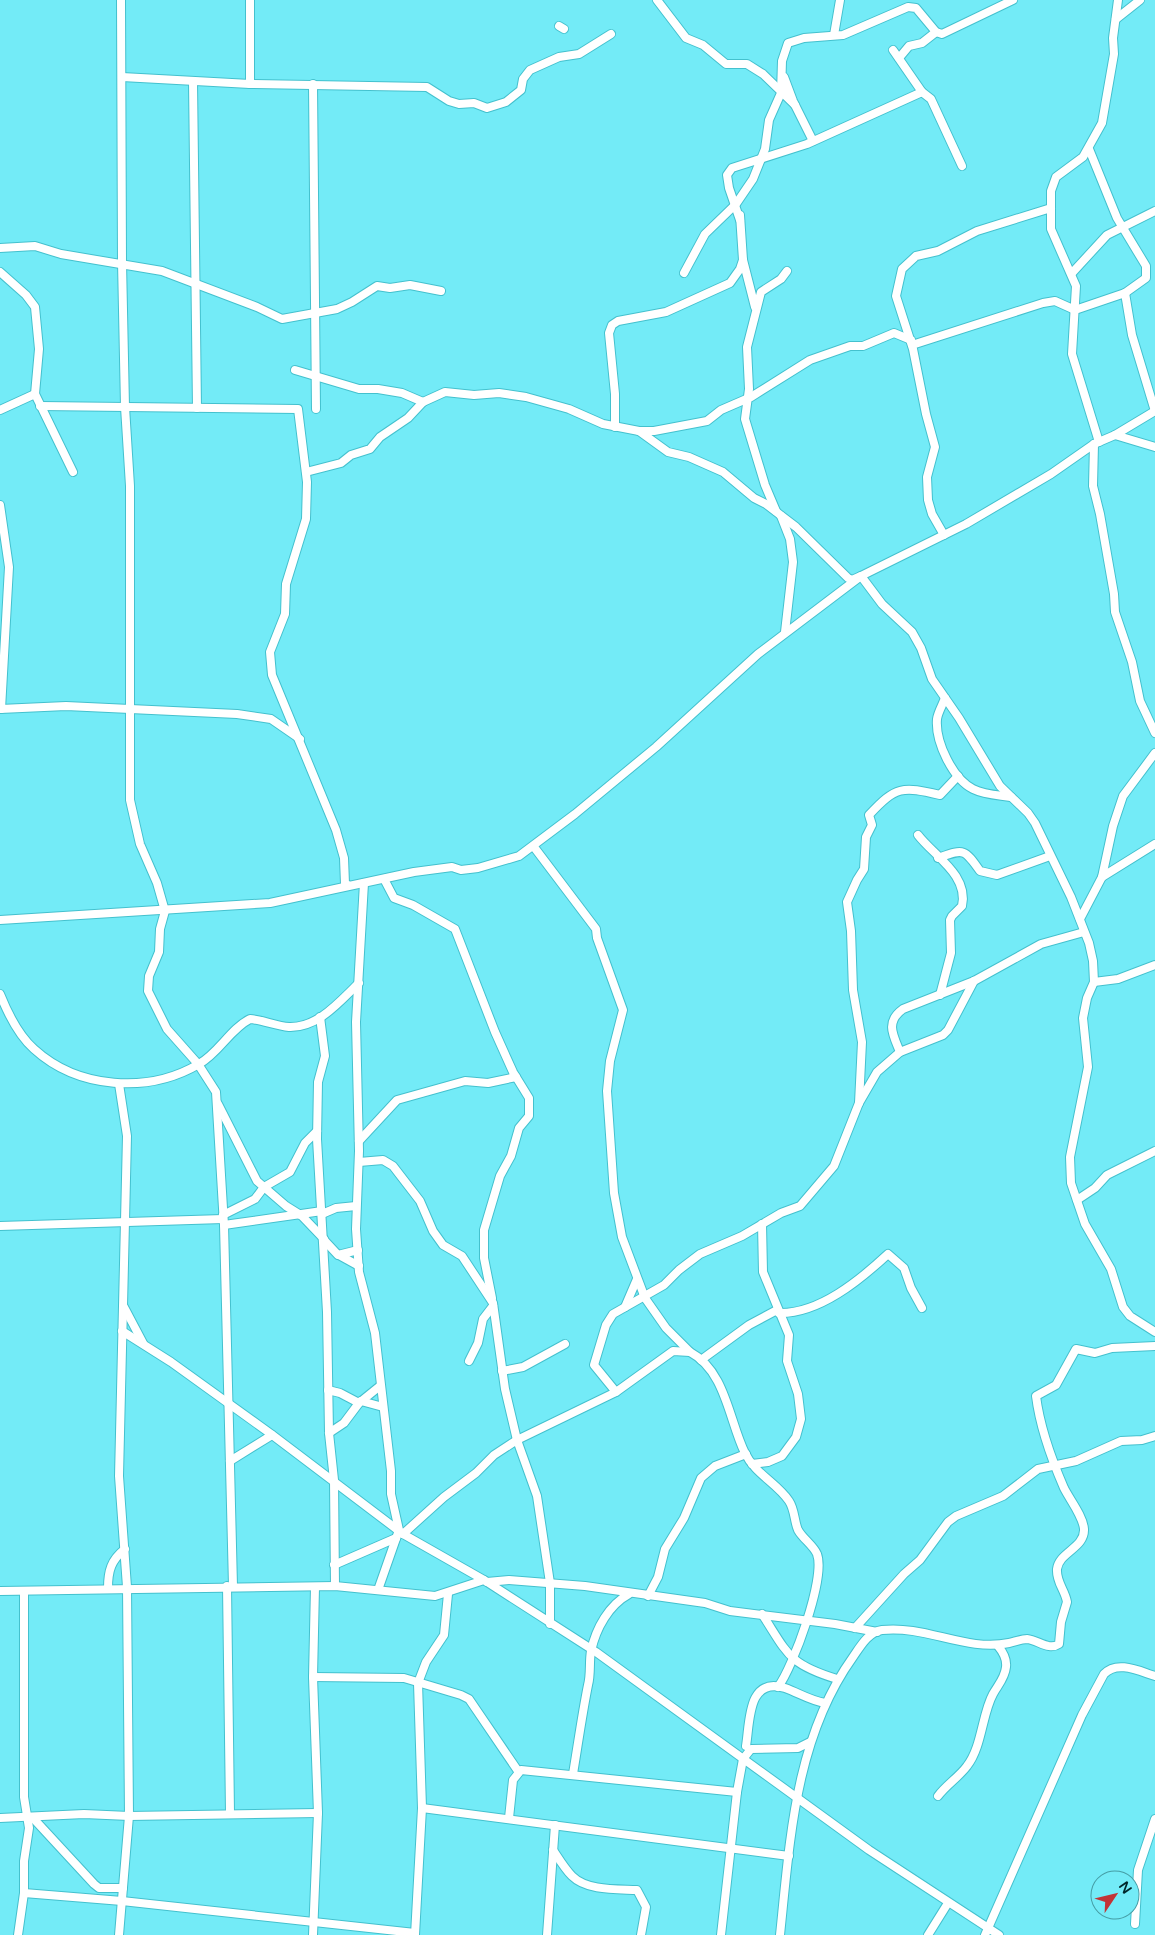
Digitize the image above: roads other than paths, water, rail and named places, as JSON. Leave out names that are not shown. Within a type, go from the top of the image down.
[{"type":"street","points":[[121,0],[122,262],[125,407],[130,486],[132,814],[140,844],[157,883],[165,911],[160,929],[159,952],[149,976],[148,991],[167,1029],[198,1064],[212,1085],[217,1102],[251,1171],[264,1187],[302,1216],[324,1239],[335,1254],[359,1266]]},
{"type":"street","points":[[250,0],[250,84]]},
{"type":"street","points":[[657,0],[686,38],[703,45],[726,64],[747,64],[763,74],[795,105]]},
{"type":"street","points":[[834,35],[840,0]]},
{"type":"street","points":[[684,273],[706,234],[741,198],[753,179],[765,149],[769,120],[781,93],[784,51],[788,43],[804,38],[834,35],[858,29],[908,7],[916,8],[936,32],[942,34],[1013,0]]},
{"type":"street","points":[[1118,0],[1114,54],[1107,84],[1103,118],[1089,149],[1078,161],[1056,177],[1052,185],[1051,230],[1072,273],[1076,286],[1072,354],[1097,443],[1093,486],[1100,514],[1114,594],[1115,612],[1136,676],[1140,701],[1155,733]]},
{"type":"street","points":[[1116,20],[1140,0]]},
{"type":"street","points":[[899,58],[909,46],[922,43],[936,32]]},
{"type":"street","points":[[122,77],[250,84],[428,87],[449,101],[459,104],[474,103],[487,108],[506,102],[521,90],[523,79],[530,70],[559,57],[579,54],[611,34]]},
{"type":"street","points":[[893,50],[922,92],[931,99],[962,166]]},
{"type":"street","points":[[783,72],[795,105],[813,141]]},
{"type":"street","points":[[193,80],[197,408]]},
{"type":"street","points":[[312,84],[316,408]]},
{"type":"street","points":[[740,220],[729,188],[728,175],[732,168],[761,160],[813,141],[922,92]]},
{"type":"street","points":[[306,472],[341,463],[351,455],[370,449],[380,437],[408,418],[423,402],[448,391],[466,395],[513,394],[569,409],[615,427],[639,431],[654,431],[707,420],[721,410],[748,399],[810,360],[850,346],[862,346],[888,334],[894,333],[912,342],[1043,303],[1055,301],[1075,310],[1125,293],[1146,278],[1146,266],[1108,199],[1089,149]]},
{"type":"street","points":[[741,198],[740,220],[743,260],[755,310]]},
{"type":"street","points":[[944,534],[932,514],[928,500],[927,477],[935,447],[926,414],[912,342],[896,296],[902,269],[916,256],[938,251],[977,231],[1051,208]]},
{"type":"street","points":[[1072,273],[1107,235],[1155,212]]},
{"type":"street","points":[[0,248],[35,246],[61,254],[122,262],[162,270],[257,306],[278,318],[316,314],[344,307],[377,286],[390,288],[410,285],[442,291]]},
{"type":"street","points":[[615,427],[615,394],[609,333],[612,325],[618,321],[666,312],[730,284],[740,269],[743,260]]},
{"type":"street","points":[[785,632],[793,562],[790,539],[765,485],[745,419],[748,399],[747,346],[755,310],[761,292],[781,278],[787,271]]},
{"type":"street","points":[[0,272],[26,295],[35,307],[39,349],[35,394],[73,472]]},
{"type":"street","points":[[639,431],[668,452],[689,457],[723,472],[754,498],[778,513],[852,580],[944,534],[1051,474],[1097,443],[1116,435],[1155,411],[1132,336],[1125,293]]},
{"type":"street","points":[[295,370],[359,389],[378,389],[402,393],[423,402]]},
{"type":"street","points":[[0,410],[35,394]]},
{"type":"street","points":[[40,406],[298,409],[306,472],[306,519],[286,584],[285,614],[270,652],[272,675],[336,830],[344,858],[345,884],[348,885]]},
{"type":"street","points":[[1116,435],[1155,447]]},
{"type":"street","points":[[0,505],[9,568],[0,709],[66,706],[237,714],[271,720],[300,739]]},
{"type":"street","points":[[0,920],[270,903],[348,885],[452,867],[461,870],[478,868],[505,861],[534,847],[656,746],[718,688],[785,632],[861,576]]},
{"type":"street","points":[[861,576],[882,604],[912,632],[921,648],[932,679],[1000,786],[1028,813],[1080,919],[1093,961],[1094,982],[1083,1018],[1088,1067],[1069,1164],[1070,1175],[1088,1232],[1111,1269],[1123,1307],[1130,1316],[1155,1332]]},
{"type":"street","points":[[945,698],[937,718],[938,735],[958,776],[971,788],[983,793],[1011,797]]},
{"type":"street","points":[[1080,919],[1102,877],[1112,826],[1123,796],[1155,753]]},
{"type":"street","points":[[859,1103],[862,1042],[853,990],[848,902],[864,869],[866,837],[872,825],[869,815],[882,801],[901,789],[914,789],[940,795],[958,776]]},
{"type":"street","points":[[918,835],[957,876],[963,890],[962,906],[950,920],[951,953],[940,995]]},
{"type":"street","points":[[1102,877],[1155,844]]},
{"type":"street","points":[[534,847],[596,929],[597,938],[623,1008],[610,1061],[607,1091],[614,1193],[622,1237],[645,1298],[666,1328],[690,1352],[701,1360],[711,1372],[732,1414],[746,1454],[752,1464],[787,1499],[798,1529],[817,1554],[818,1569],[815,1598],[792,1659],[778,1687]]},
{"type":"street","points":[[938,858],[961,850],[967,853],[980,871],[997,875],[1050,856]]},
{"type":"street","points":[[384,879],[394,898],[413,905],[455,928],[495,1032],[516,1077],[527,1093],[531,1106],[529,1116],[520,1128],[511,1156],[498,1181],[484,1230],[484,1258],[502,1371],[517,1440],[537,1496],[550,1583],[550,1624]]},
{"type":"street","points":[[364,883],[356,1022],[359,1141],[356,1206],[358,1250],[359,1266],[374,1333],[391,1471],[391,1494],[399,1534],[378,1590]]},
{"type":"street","points":[[900,1052],[892,1032],[892,1023],[896,1014],[903,1009],[974,981],[1028,950],[1084,932]]},
{"type":"street","points":[[1094,982],[1118,979],[1155,965]]},
{"type":"street","points":[[616,1392],[594,1365],[606,1325],[613,1314],[645,1298],[664,1285],[679,1270],[700,1254],[800,1206],[834,1166],[859,1103],[877,1072],[900,1052],[920,1042],[943,1035],[974,981]]},
{"type":"street","points":[[0,994],[14,1025],[34,1049],[76,1074],[119,1084],[159,1080],[198,1064],[250,1019],[288,1027],[309,1024],[320,1018],[359,983]]},
{"type":"street","points":[[320,1018],[325,1056],[318,1082],[317,1131],[324,1239],[329,1433],[334,1480],[335,1586]]},
{"type":"street","points":[[359,1141],[396,1100],[465,1081],[488,1083],[516,1077]]},
{"type":"street","points":[[119,1084],[127,1136],[119,1476],[128,1587],[129,1816],[119,1935]]},
{"type":"street","points":[[217,1102],[229,1405],[230,1813]]},
{"type":"street","points":[[223,1220],[255,1199],[264,1187],[290,1172],[306,1143],[317,1131]]},
{"type":"street","points":[[1077,1200],[1095,1188],[1108,1175],[1155,1151]]},
{"type":"street","points":[[359,1162],[383,1160],[393,1166],[423,1204],[433,1232],[443,1244],[462,1256],[493,1305]]},
{"type":"street","points":[[0,1226],[302,1216],[322,1213],[336,1208],[356,1206]]},
{"type":"street","points":[[752,1464],[768,1462],[782,1456],[796,1437],[801,1412],[798,1394],[787,1361],[789,1336],[778,1312],[761,1262],[762,1224]]},
{"type":"street","points":[[339,1255],[358,1250]]},
{"type":"street","points":[[701,1360],[749,1325],[778,1312],[791,1314],[815,1306],[856,1281],[888,1254],[904,1268],[911,1288],[922,1308]]},
{"type":"street","points":[[625,1307],[638,1279]]},
{"type":"street","points":[[123,1305],[144,1344]]},
{"type":"street","points":[[469,1361],[478,1343],[483,1319],[493,1305]]},
{"type":"street","points":[[122,1331],[144,1344],[334,1480],[399,1534],[486,1581],[592,1650],[870,1850],[986,1931],[999,1935]]},
{"type":"street","points":[[502,1371],[523,1367],[565,1344]]},
{"type":"street","points":[[0,1591],[128,1587],[335,1586],[435,1596],[448,1594],[486,1581],[509,1580],[585,1586],[629,1594],[705,1603],[730,1610],[877,1632],[890,1630],[924,1634],[969,1644],[998,1646],[1027,1639],[1051,1646],[1059,1644],[1061,1622],[1067,1602],[1058,1579],[1058,1566],[1064,1556],[1082,1539],[1084,1528],[1055,1465],[1039,1422],[1036,1396],[1056,1384],[1076,1349],[1095,1353],[1112,1348],[1155,1346]]},
{"type":"street","points":[[334,1565],[399,1534],[476,1473],[494,1455],[517,1440],[616,1392],[667,1354],[676,1350],[690,1352]]},
{"type":"street","points":[[329,1433],[344,1423],[360,1402],[380,1386]]},
{"type":"street","points":[[328,1390],[360,1402],[383,1407]]},
{"type":"street","points":[[230,1461],[272,1435]]},
{"type":"street","points":[[855,1628],[904,1574],[920,1560],[948,1522],[964,1511],[1003,1496],[1038,1469],[1076,1461],[1121,1441],[1142,1440],[1155,1436]]},
{"type":"street","points":[[648,1596],[658,1577],[665,1549],[684,1518],[701,1478],[715,1466],[746,1454]]},
{"type":"street","points":[[108,1588],[109,1569],[113,1561],[126,1549]]},
{"type":"street","points":[[313,1935],[318,1813],[313,1677],[315,1587]]},
{"type":"street","points":[[18,1935],[24,1893],[24,1861],[30,1818],[24,1796],[24,1591]]},
{"type":"street","points":[[24,1893],[122,1901],[415,1934],[422,1808],[418,1683],[426,1662],[444,1635],[448,1594]]},
{"type":"street","points":[[573,1774],[580,1722],[589,1682],[592,1650],[608,1611],[618,1600],[629,1594]]},
{"type":"street","points":[[762,1614],[778,1643],[792,1659],[837,1679]]},
{"type":"street","points":[[780,1935],[788,1856],[797,1797],[810,1742],[837,1679],[868,1637],[877,1632]]},
{"type":"street","points":[[938,1796],[968,1766],[972,1758],[989,1703],[1001,1683],[1006,1667],[1003,1652],[998,1646]]},
{"type":"street","points":[[986,1931],[1082,1715],[1104,1674],[1108,1669],[1116,1666],[1155,1676]]},
{"type":"street","points":[[313,1677],[404,1678],[449,1690],[469,1699],[518,1771]]},
{"type":"street","points":[[746,1746],[752,1704],[755,1696],[766,1688],[778,1687],[803,1698],[826,1703]]},
{"type":"street","points":[[721,1935],[737,1792],[743,1759],[752,1748],[798,1748],[810,1742]]},
{"type":"street","points":[[518,1771],[573,1774],[737,1792]]},
{"type":"street","points":[[508,1818],[513,1780],[518,1771]]},
{"type":"street","points":[[422,1808],[788,1856]]},
{"type":"street","points":[[0,1818],[84,1814],[129,1816],[318,1813]]},
{"type":"street","points":[[30,1818],[99,1888],[123,1888]]},
{"type":"street","points":[[1135,1924],[1138,1870],[1152,1835],[1155,1819]]},
{"type":"street","points":[[547,1935],[555,1825]]},
{"type":"street","points":[[553,1850],[568,1872],[579,1881],[603,1888],[637,1890],[646,1907],[641,1935]]},
{"type":"street","points":[[928,1935],[948,1903]]}]
